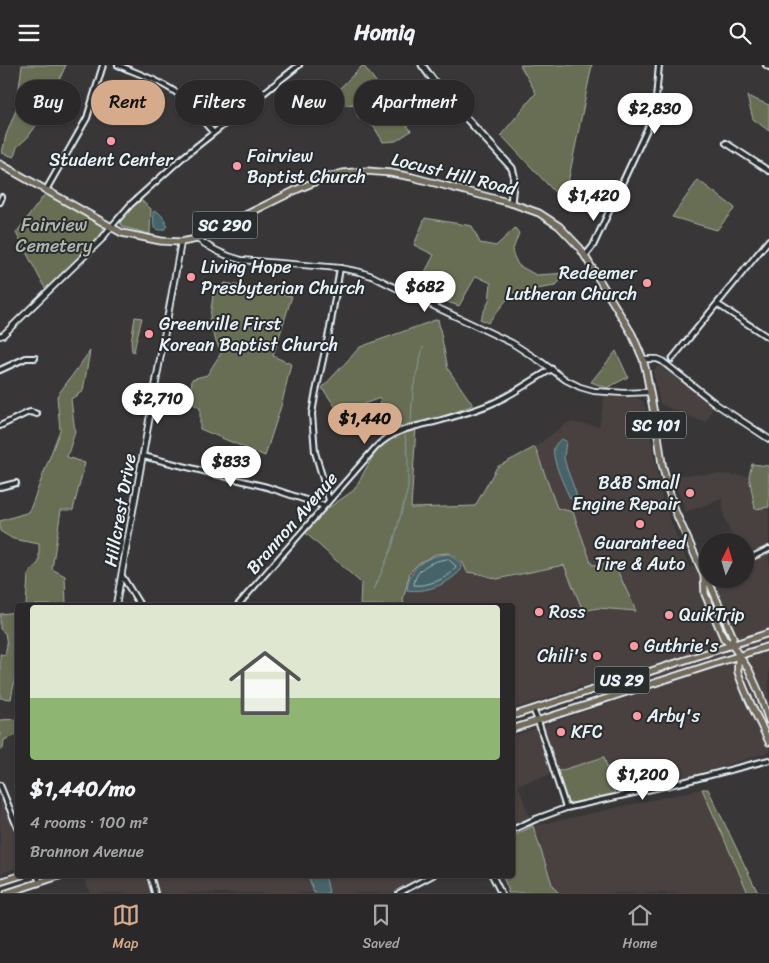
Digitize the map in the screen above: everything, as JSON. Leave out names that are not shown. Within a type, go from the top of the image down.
[{"type":"main road","points":[[422,65],[512,169],[514,175],[511,203]]},
{"type":"main road","name":"Locust Hill Road","points":[[0,164],[122,233],[161,241],[181,242],[197,239],[308,184],[324,178],[355,171],[380,171],[460,189],[539,213],[559,226],[585,256]]},
{"type":"main road","name":"SC 101","points":[[585,256],[632,334],[643,359],[668,491],[704,575],[705,594],[724,639],[732,645]]},
{"type":"main road","name":"US 29","points":[[515,715],[769,633]]},
{"type":"main road","points":[[732,645],[749,670],[769,721]]},
{"type":"main road","name":"US 29","points":[[515,728],[769,646]]},
{"type":"main road","points":[[739,656],[738,671],[769,742]]},
{"type":"main road","points":[[0,882],[15,877]]},
{"type":"main road","points":[[7,893],[53,878]]},
{"type":"street","points":[[46,190],[87,118],[103,65]]},
{"type":"street","points":[[118,65],[165,86],[176,93],[186,101],[214,132]]},
{"type":"street","points":[[2,335],[101,240],[120,216],[153,184],[214,132],[299,65]]},
{"type":"street","points":[[585,256],[593,246],[649,125],[656,99],[659,65]]},
{"type":"street","points":[[726,143],[769,171]]},
{"type":"street","points":[[197,239],[220,253],[241,260],[354,270],[381,280],[512,343],[572,383],[587,390],[624,393],[650,392]]},
{"type":"street","points":[[672,359],[769,241]]},
{"type":"street","name":"Hillcrest Drive","points":[[116,603],[181,242]]},
{"type":"street","points":[[329,500],[315,452],[312,414],[340,268]]},
{"type":"street","points":[[717,304],[769,338]]},
{"type":"street","points":[[0,371],[26,358],[34,358]]},
{"type":"street","points":[[643,359],[662,361],[716,404],[769,439]]},
{"type":"street","name":"Brannon Avenue","points":[[240,603],[376,447],[390,436],[404,429],[453,417],[491,404],[552,369]]},
{"type":"street","points":[[0,426],[27,413],[37,413]]},
{"type":"street","points":[[143,456],[266,487],[324,506]]},
{"type":"street","points":[[0,487],[16,483]]},
{"type":"street","points":[[754,555],[769,549]]},
{"type":"street","points":[[122,576],[139,603]]},
{"type":"street","points":[[532,709],[538,721],[566,808]]},
{"type":"street","points":[[515,829],[566,808],[683,782],[769,760]]},
{"type":"street","points":[[0,785],[15,822]]},
{"type":"street","points":[[38,878],[40,882]]},
{"type":"street","points":[[151,878],[156,893]]},
{"type":"street","points":[[399,893],[427,878]]},
{"type":"street","points":[[493,878],[500,893]]},
{"type":"shaded area","points":[[659,366],[663,366],[714,406],[706,423],[660,404],[653,371]]},
{"type":"shaded area","points":[[605,394],[637,398],[644,402],[663,502],[690,568],[699,564],[699,588],[754,588],[754,533],[731,533],[724,517],[722,499],[685,512],[672,475],[719,474],[749,476],[755,509],[769,507],[769,752],[679,780],[615,794],[604,757],[518,785],[533,826],[515,835],[515,735],[642,692],[638,668],[515,708],[515,603],[404,603],[403,600],[410,572],[419,563],[436,554],[450,553],[463,563],[467,572],[497,579],[564,565],[583,611],[607,608],[573,512],[557,508],[535,447],[568,422],[599,426]]},
{"type":"shaded area","points":[[702,789],[748,893],[559,893],[553,887],[533,826]]},
{"type":"shaded area","points":[[0,790],[15,828],[15,869],[0,874]]},
{"type":"shaded area","points":[[83,878],[421,878],[391,893],[90,893]]},
{"type":"green space","points":[[22,65],[66,65],[59,80],[20,80]]},
{"type":"green space","points":[[363,65],[375,80],[354,80],[354,104],[344,106],[344,84]]},
{"type":"green space","points":[[520,65],[592,65],[564,202],[501,135],[536,93]]},
{"type":"green space","points":[[747,96],[769,105],[769,131],[753,119]]},
{"type":"green space","points":[[15,112],[15,125],[37,125],[28,137],[17,147],[14,157],[2,153],[6,135]]},
{"type":"green space","points":[[370,125],[407,125],[411,131],[396,141],[383,142],[374,127]]},
{"type":"green space","points":[[698,180],[735,208],[717,230],[672,217]]},
{"type":"green space","name":"Fairview Cemetery","points":[[45,194],[103,225],[104,229],[103,235],[46,290],[16,233]]},
{"type":"green space","points":[[141,200],[151,209],[150,234],[123,227],[120,223],[124,215]]},
{"type":"green space","points":[[425,218],[472,226],[480,243],[496,246],[515,228],[519,233],[512,252],[518,265],[536,275],[568,273],[555,286],[512,293],[488,323],[480,319],[489,301],[491,283],[476,276],[459,306],[415,291],[434,255],[414,245]]},
{"type":"green space","points":[[225,283],[292,296],[273,356],[291,364],[282,403],[265,456],[200,429],[200,408],[190,402],[192,379],[207,375],[221,353],[209,324],[213,295]]},
{"type":"green space","points":[[135,317],[142,318],[134,352],[132,351],[131,342]]},
{"type":"green space","points":[[438,319],[448,369],[473,405],[416,427],[411,508],[475,506],[497,467],[535,447],[557,508],[573,512],[592,565],[614,563],[636,611],[598,608],[583,611],[564,565],[497,579],[467,572],[463,563],[450,553],[436,554],[419,563],[410,572],[404,603],[360,603],[361,583],[300,528],[354,490],[385,435],[380,398],[340,413],[322,388],[360,347]]},
{"type":"green space","points":[[90,351],[83,391],[71,399],[75,432],[67,457],[85,463],[73,510],[61,510],[52,569],[65,576],[66,603],[26,603],[28,575],[39,562],[39,544],[13,539],[0,531],[0,521],[29,512],[60,430],[57,396]]},
{"type":"green space","points":[[616,351],[628,377],[607,388],[591,382]]},
{"type":"green space","points":[[752,464],[769,466],[769,507],[755,509],[749,476]]},
{"type":"green space","points":[[15,612],[15,678],[11,699],[0,698],[0,654],[5,655],[7,645],[5,633],[0,629],[0,614]]},
{"type":"green space","points":[[15,719],[15,736],[4,740],[3,749],[0,749],[0,720]]},
{"type":"green space","points":[[604,757],[615,794],[563,805],[553,773]]},
{"type":"green space","points":[[702,789],[708,789],[758,893],[748,893]]},
{"type":"green space","points":[[533,826],[553,887],[559,893],[508,893],[503,878],[515,878],[515,835]]},
{"type":"water","points":[[156,211],[161,215],[167,226],[163,230],[154,228],[153,212]]},
{"type":"water","points":[[561,439],[566,441],[564,458],[576,493],[576,497],[571,499],[556,466],[554,448]]},
{"type":"water","points":[[449,554],[461,564],[461,570],[456,575],[429,589],[407,590],[412,574],[420,563],[433,557]]},
{"type":"water","points":[[309,878],[325,878],[329,893],[314,893]]},
{"type":"waterway","points":[[411,422],[413,389],[423,347]]},
{"type":"waterway","points":[[374,590],[392,547],[408,488],[408,455],[405,435]]},
{"type":"place","name":"Student Center","points":[[111,141]]},
{"type":"place","name":"Fairview Baptist Church","points":[[237,166]]},
{"type":"place","name":"Living Hope Presbyterian Church","points":[[191,277]]},
{"type":"place","name":"Redeemer Lutheran Church","points":[[647,283]]},
{"type":"place","name":"Greenville First Korean Baptist Church","points":[[149,334]]},
{"type":"place","name":"B&B Small Engine Repair","points":[[690,493]]},
{"type":"place","name":"Guaranteed Tire & Auto","points":[[640,524]]},
{"type":"place","name":"Ross","points":[[539,612]]},
{"type":"place","name":"QuikTrip","points":[[669,615]]},
{"type":"place","name":"Guthrie's","points":[[634,646]]},
{"type":"place","name":"Chili's","points":[[597,656]]},
{"type":"place","name":"Arby's","points":[[637,716]]},
{"type":"place","name":"KFC","points":[[561,732]]}]
